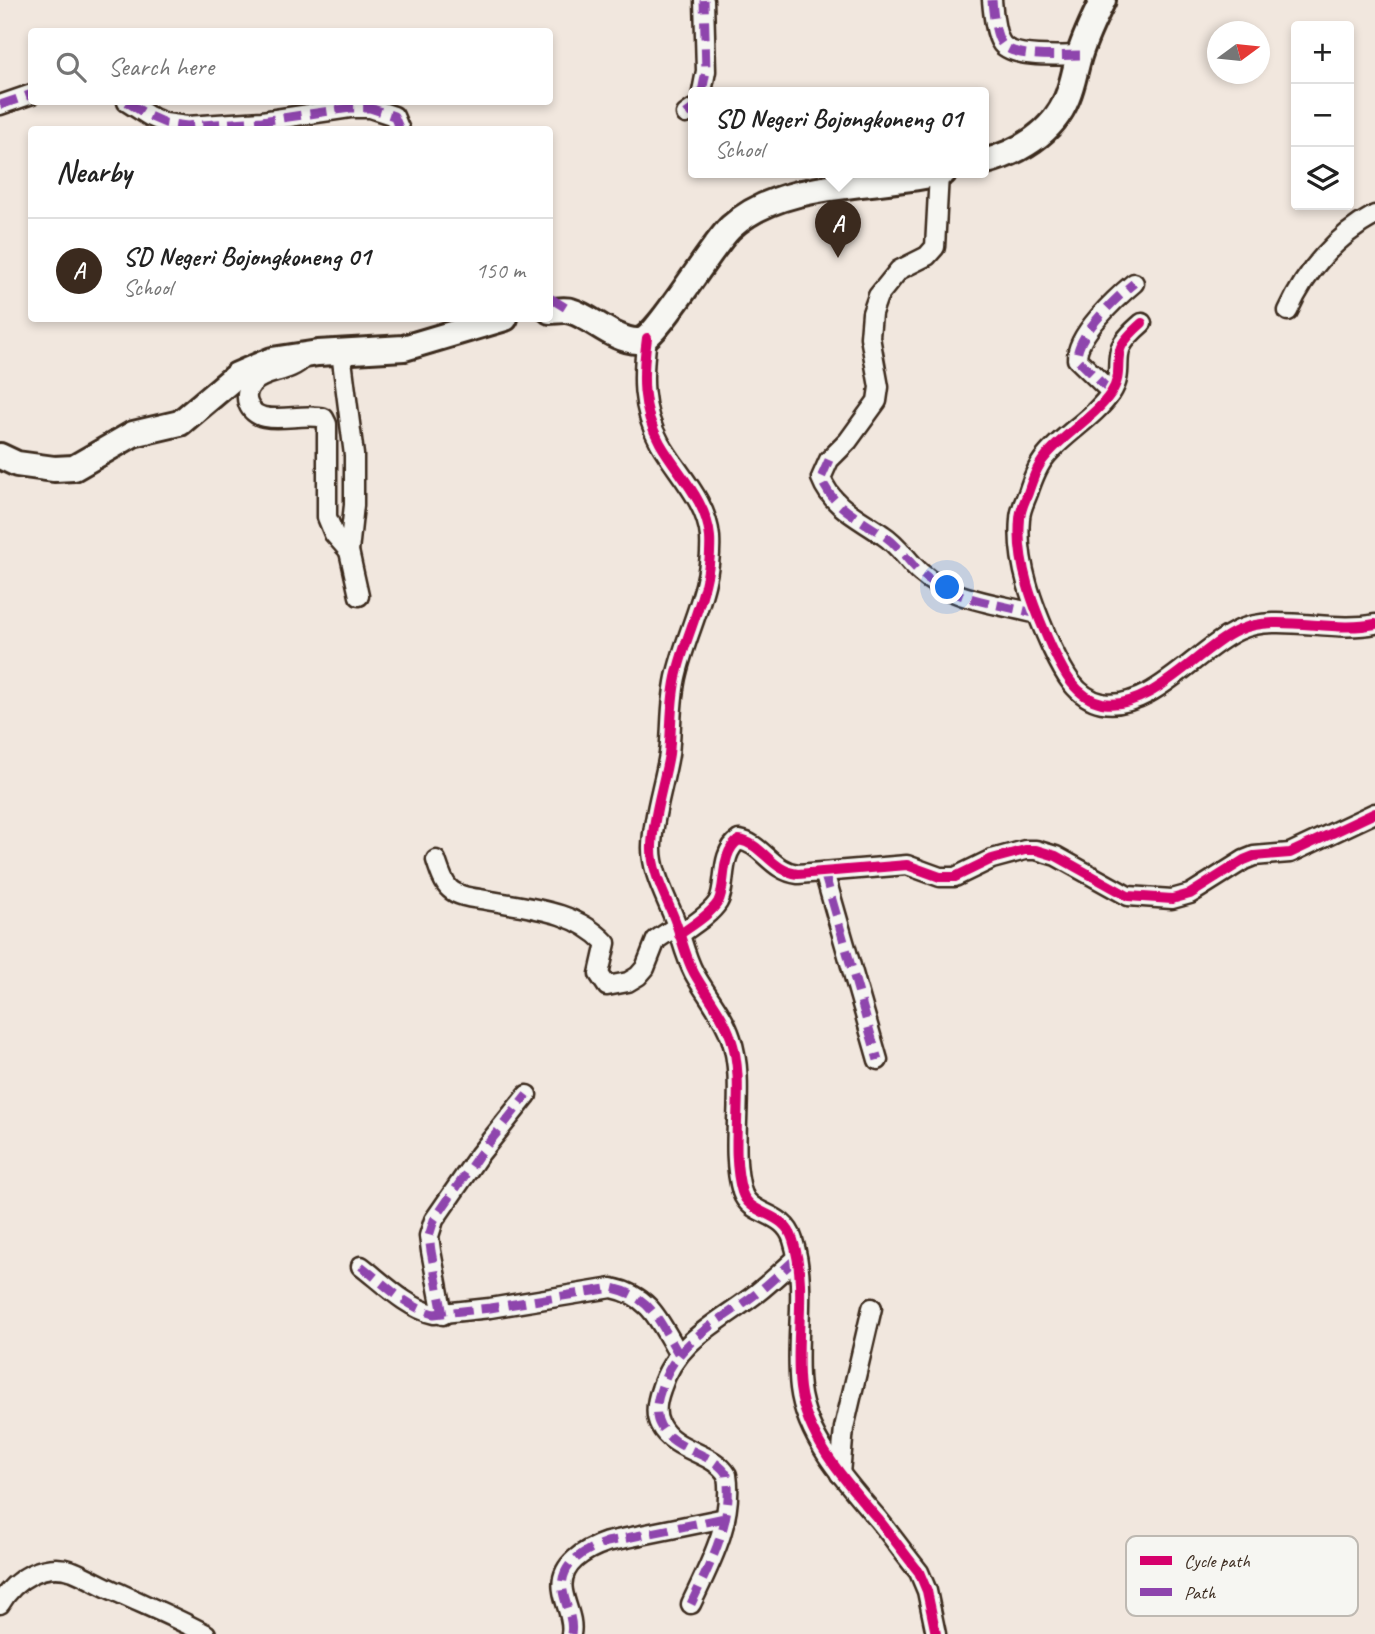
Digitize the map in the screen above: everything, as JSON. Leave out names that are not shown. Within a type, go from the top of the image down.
[{"type":"street","points":[[703,87],[706,71],[704,0]]},
{"type":"street","points":[[992,0],[998,36],[1007,49],[1040,55],[1080,55]]},
{"type":"street","points":[[989,160],[1016,152],[1054,119],[1066,100],[1080,55],[1103,0]]},
{"type":"street","points":[[0,105],[28,95]]},
{"type":"street","points":[[132,105],[165,123],[187,126],[262,121],[360,108],[389,114],[398,121],[399,126]]},
{"type":"street","points":[[556,307],[629,339],[639,341],[647,338],[669,313],[710,251],[729,229],[753,211],[809,192],[887,178]]},
{"type":"street","points":[[941,178],[935,247],[927,256],[894,275],[877,296],[872,313],[870,337],[879,387],[877,401],[848,441],[829,460],[821,478],[826,489],[842,507],[895,544],[920,573],[934,583],[992,603],[1037,614]]},
{"type":"street","points":[[1288,311],[1305,277],[1339,239],[1375,215]]},
{"type":"street","points":[[1111,392],[1077,359],[1077,354],[1095,323],[1134,283]]},
{"type":"street","points":[[0,456],[18,464],[54,469],[74,468],[133,434],[180,423],[237,375],[272,360],[308,354],[404,348],[492,322]]},
{"type":"street","points":[[1142,323],[1121,346],[1119,372],[1111,392],[1046,456],[1033,478],[1020,517],[1020,546],[1024,570],[1037,614],[1063,671],[1078,690],[1100,703],[1115,704],[1131,701],[1163,684],[1181,673],[1222,638],[1250,625],[1354,627],[1375,624]]},
{"type":"street","points":[[647,338],[643,374],[648,414],[659,442],[699,503],[710,537],[704,595],[676,674],[669,752],[655,821],[653,862],[693,970],[733,1044],[739,1177],[743,1196],[749,1204],[785,1224],[793,1238],[797,1258],[800,1388],[813,1430],[840,1474],[919,1572],[927,1591],[936,1634]]},
{"type":"street","points":[[341,352],[354,455],[354,505],[349,551],[359,596]]},
{"type":"street","points":[[308,354],[296,367],[258,379],[251,384],[247,392],[248,405],[254,413],[267,418],[324,418],[327,424],[327,517],[334,534],[349,551]]},
{"type":"street","points":[[436,860],[448,887],[453,891],[471,898],[558,914],[576,920],[594,931],[606,943],[600,974],[603,983],[614,986],[638,976],[645,968],[656,940],[678,931],[718,902],[724,867],[736,841],[748,842],[777,868],[787,873],[907,865],[940,877],[955,877],[992,859],[1025,850],[1036,850],[1056,856],[1128,895],[1172,899],[1189,894],[1244,860],[1254,856],[1290,853],[1375,813]]},
{"type":"street","points":[[824,872],[878,1060]]},
{"type":"street","points":[[443,1315],[429,1236],[434,1220],[479,1155],[527,1095]]},
{"type":"street","points":[[691,1604],[719,1541],[725,1518],[728,1480],[724,1469],[681,1446],[664,1431],[658,1422],[657,1401],[678,1353],[797,1258]]},
{"type":"street","points":[[361,1266],[425,1312],[443,1315],[612,1288],[632,1292],[650,1307],[678,1353]]},
{"type":"street","points":[[840,1474],[844,1428],[872,1308]]},
{"type":"street","points":[[571,1634],[572,1622],[562,1588],[569,1565],[580,1555],[607,1542],[725,1518]]},
{"type":"street","points":[[0,1604],[11,1589],[27,1575],[42,1570],[71,1570],[206,1634]]},
{"type":"marked path","points":[[703,87],[706,71],[704,0]]},
{"type":"marked path","points":[[992,0],[998,35],[1008,49],[1027,54],[1080,55]]},
{"type":"marked path","points":[[0,105],[28,95]]},
{"type":"marked path","points":[[132,105],[165,123],[187,126]]},
{"type":"marked path","points":[[187,126],[262,121],[350,108],[370,108],[394,116],[398,126]]},
{"type":"marked path","points":[[1111,392],[1077,359],[1078,349],[1098,318],[1134,283]]},
{"type":"marked path","points":[[553,300],[571,311]]},
{"type":"marked path","points":[[829,460],[821,478],[832,497],[847,511],[889,539],[933,582],[961,595],[1037,614]]},
{"type":"marked path","points":[[824,872],[878,1060]]},
{"type":"marked path","points":[[443,1315],[429,1236],[434,1220],[479,1155],[527,1095]]},
{"type":"marked path","points":[[691,1604],[713,1557],[724,1525],[727,1475],[713,1461],[684,1447],[666,1434],[657,1416],[660,1393],[668,1372],[688,1345],[757,1293],[797,1258]]},
{"type":"marked path","points":[[361,1266],[414,1306],[434,1314],[490,1308],[612,1288],[636,1297],[645,1304],[659,1320],[678,1353]]},
{"type":"marked path","points":[[571,1634],[563,1581],[569,1565],[575,1559],[607,1542],[725,1518]]},
{"type":"cycle path","points":[[1142,323],[1121,347],[1117,380],[1111,393],[1043,460],[1021,512],[1019,535],[1027,584],[1051,646],[1070,681],[1092,700],[1120,703],[1156,689],[1223,639],[1253,625],[1375,624]]},
{"type":"cycle path","points":[[647,338],[644,392],[649,417],[660,443],[697,499],[708,524],[710,537],[704,590],[675,683],[669,754],[653,834],[654,866],[691,967],[724,1021],[731,1038],[738,1075],[737,1154],[742,1192],[752,1206],[782,1223],[793,1240],[800,1276],[800,1388],[810,1424],[829,1458],[919,1572],[927,1591],[936,1634]]},
{"type":"cycle path","points":[[679,935],[715,907],[721,896],[726,861],[739,840],[754,846],[781,868],[798,874],[907,865],[940,877],[955,877],[992,859],[1025,850],[1036,850],[1056,856],[1128,896],[1172,899],[1190,894],[1244,860],[1254,856],[1290,853],[1375,813]]},
{"type":"place","name":"SD Negeri Bojongkoneng 01","points":[[838,258]]}]
